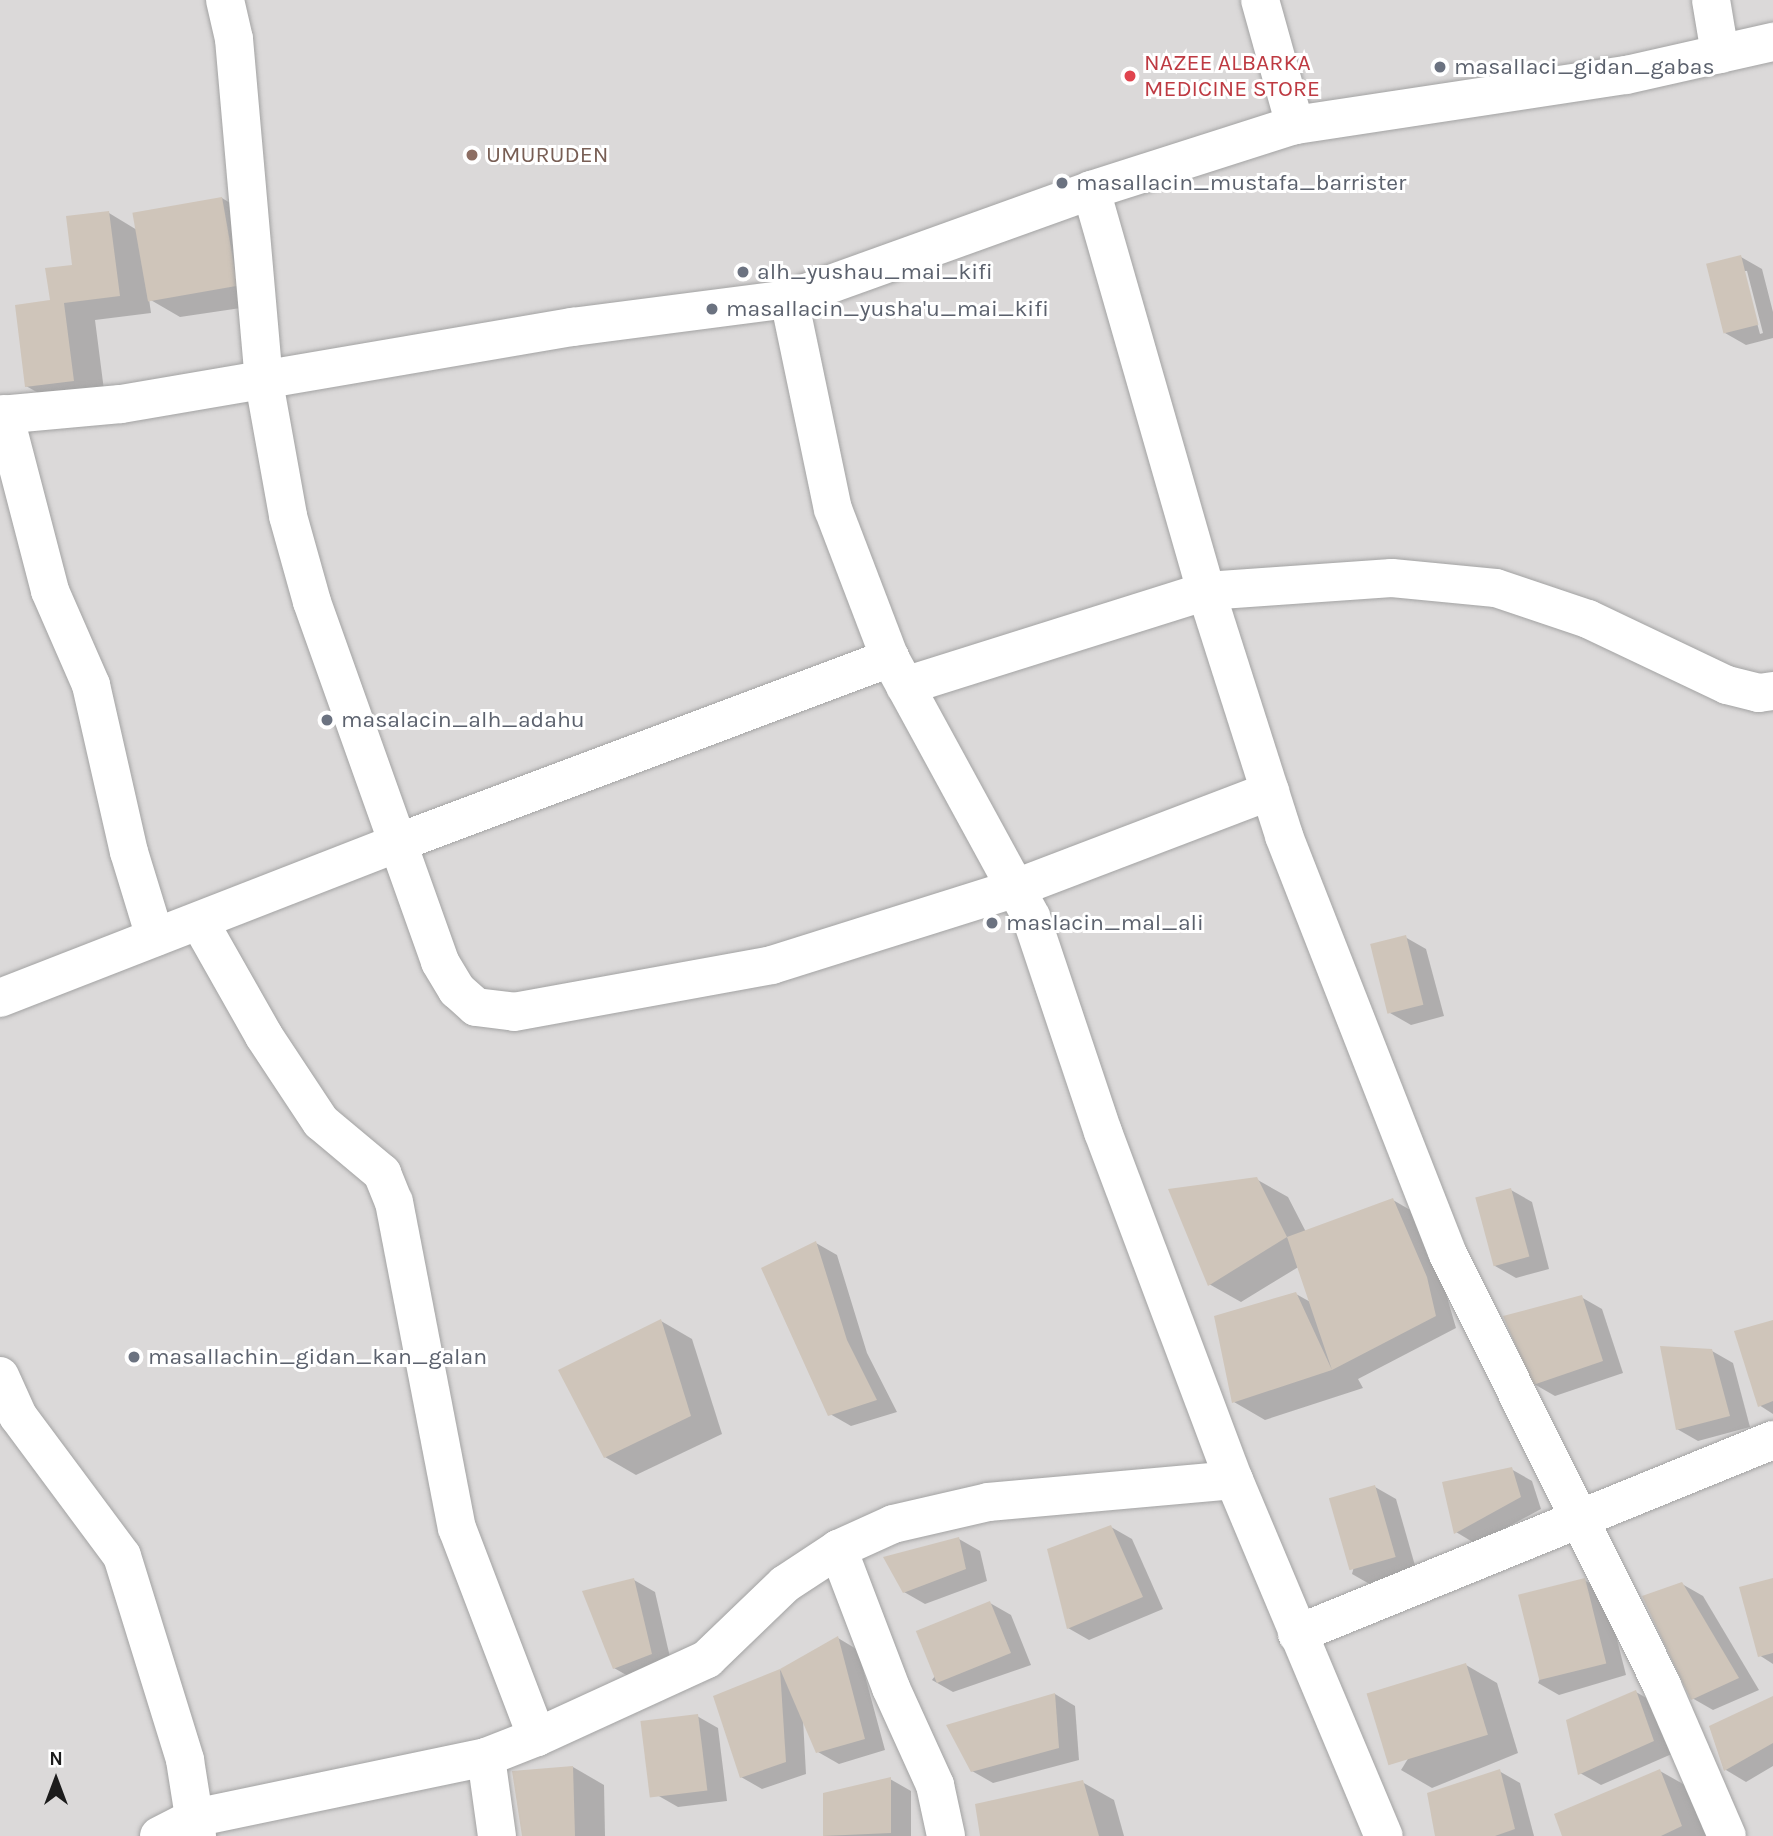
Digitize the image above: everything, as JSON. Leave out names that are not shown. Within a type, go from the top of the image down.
[{"type":"street","points":[[225,0],[234,39],[264,382],[288,516],[312,602],[440,962],[457,990],[476,1007],[514,1013],[772,965],[1016,888],[1270,791]]},
{"type":"street","points":[[1260,0],[1294,125]]},
{"type":"street","points":[[1711,0],[1720,54]]},
{"type":"street","points":[[155,937],[129,852],[92,685],[50,591],[2,415],[121,404],[264,382],[573,327],[789,299],[1091,190],[1294,125],[1477,100],[1773,43]]},
{"type":"street","points":[[1091,190],[1206,591],[1270,791],[1447,1252],[1662,1686],[1727,1836]]},
{"type":"street","points":[[789,299],[833,509],[898,672],[1031,917],[1103,1132],[1234,1480],[1384,1836]]},
{"type":"street","points":[[0,999],[397,843],[898,672],[1206,591],[1392,578],[1496,588],[1588,619],[1727,685],[1759,693],[1773,691]]},
{"type":"street","points":[[199,921],[264,1035],[321,1122],[382,1173],[394,1202],[457,1528],[537,1737]]},
{"type":"street","points":[[0,1376],[18,1416],[122,1556],[186,1760],[195,1827]]},
{"type":"street","points":[[1297,1634],[1773,1440]]},
{"type":"street","points":[[159,1836],[486,1757],[537,1737],[707,1659],[785,1584],[838,1549],[893,1524],[988,1502],[1234,1480]]},
{"type":"street","points":[[838,1549],[891,1688],[935,1786],[946,1836]]},
{"type":"street","points":[[486,1757],[497,1836]]},
{"type":"shaded area","points":[[0,0],[1773,0],[1773,1836],[0,1836]]},
{"type":"building","points":[[222,197],[238,286],[148,301],[132,213]]},
{"type":"building","points":[[109,211],[120,296],[64,303],[74,381],[25,387],[15,305],[50,300],[45,268],[72,265],[66,216]]},
{"type":"building","points":[[1741,255],[1758,325],[1723,334],[1706,264]]},
{"type":"building","points":[[1406,935],[1423,1005],[1388,1014],[1370,944]]},
{"type":"building","points":[[1257,1177],[1287,1237],[1208,1286],[1168,1189]]},
{"type":"building","points":[[1511,1188],[1529,1257],[1494,1266],[1475,1198]]},
{"type":"building","points":[[1393,1198],[1427,1277],[1436,1316],[1332,1370],[1287,1237]]},
{"type":"building","points":[[816,1241],[847,1340],[877,1400],[828,1416],[761,1268]]},
{"type":"building","points":[[1296,1292],[1332,1370],[1232,1403],[1214,1316]]},
{"type":"building","points":[[1582,1295],[1603,1361],[1533,1385],[1503,1316]]},
{"type":"building","points":[[661,1319],[691,1416],[604,1458],[558,1370]]},
{"type":"building","points":[[1773,1320],[1773,1401],[1758,1407],[1734,1331]]},
{"type":"building","points":[[1660,1346],[1712,1349],[1730,1416],[1676,1430]]},
{"type":"building","points":[[1512,1467],[1521,1497],[1454,1534],[1442,1482]]},
{"type":"building","points":[[1375,1485],[1396,1557],[1350,1570],[1329,1498]]},
{"type":"building","points":[[1111,1525],[1143,1597],[1067,1629],[1047,1549]]},
{"type":"building","points":[[959,1537],[966,1569],[903,1593],[883,1557]]},
{"type":"building","points":[[634,1578],[652,1654],[613,1669],[582,1591]]},
{"type":"building","points":[[1585,1578],[1606,1663],[1539,1680],[1518,1595]]},
{"type":"building","points":[[1773,1578],[1773,1653],[1758,1657],[1739,1587]]},
{"type":"building","points":[[1682,1582],[1739,1678],[1691,1700],[1642,1596]]},
{"type":"building","points":[[990,1601],[1011,1653],[937,1683],[916,1631]]},
{"type":"building","points":[[838,1636],[865,1739],[816,1753],[780,1669]]},
{"type":"building","points":[[1466,1663],[1488,1735],[1388,1765],[1367,1693]]},
{"type":"building","points":[[780,1669],[786,1762],[740,1778],[713,1696]]},
{"type":"building","points":[[1636,1690],[1654,1741],[1578,1775],[1566,1720]]},
{"type":"building","points":[[1055,1693],[1059,1748],[971,1772],[946,1725]]},
{"type":"building","points":[[1773,1696],[1773,1743],[1724,1771],[1709,1726]]},
{"type":"building","points":[[698,1714],[707,1790],[650,1797],[640,1721]]},
{"type":"building","points":[[573,1766],[575,1836],[522,1836],[512,1771]]},
{"type":"building","points":[[1500,1769],[1515,1829],[1495,1836],[1435,1836],[1427,1793]]},
{"type":"building","points":[[1660,1769],[1682,1826],[1661,1836],[1562,1836],[1554,1814]]},
{"type":"building","points":[[891,1777],[891,1833],[823,1836],[823,1793]]},
{"type":"building","points":[[1083,1780],[1099,1836],[980,1836],[975,1804]]},
{"type":"place","name":"masallaci_gidan_gabas","points":[[1440,67]]},
{"type":"place","name":"NAZEE ALBARKA MEDICINE STORE","points":[[1130,76]]},
{"type":"place","name":"UMURUDEN","points":[[472,155]]},
{"type":"place","name":"masallacin_mustafa_barrister","points":[[1062,183]]},
{"type":"place","name":"alh_yushau_mai_kifi","points":[[743,272]]},
{"type":"place","name":"masallacin_yusha'u_mai_kifi","points":[[712,309]]},
{"type":"place","name":"masalacin_alh_adahu","points":[[327,720]]},
{"type":"place","name":"maslacin_mal_ali","points":[[992,923]]},
{"type":"place","name":"masallachin_gidan_kan_galan","points":[[134,1357]]}]
